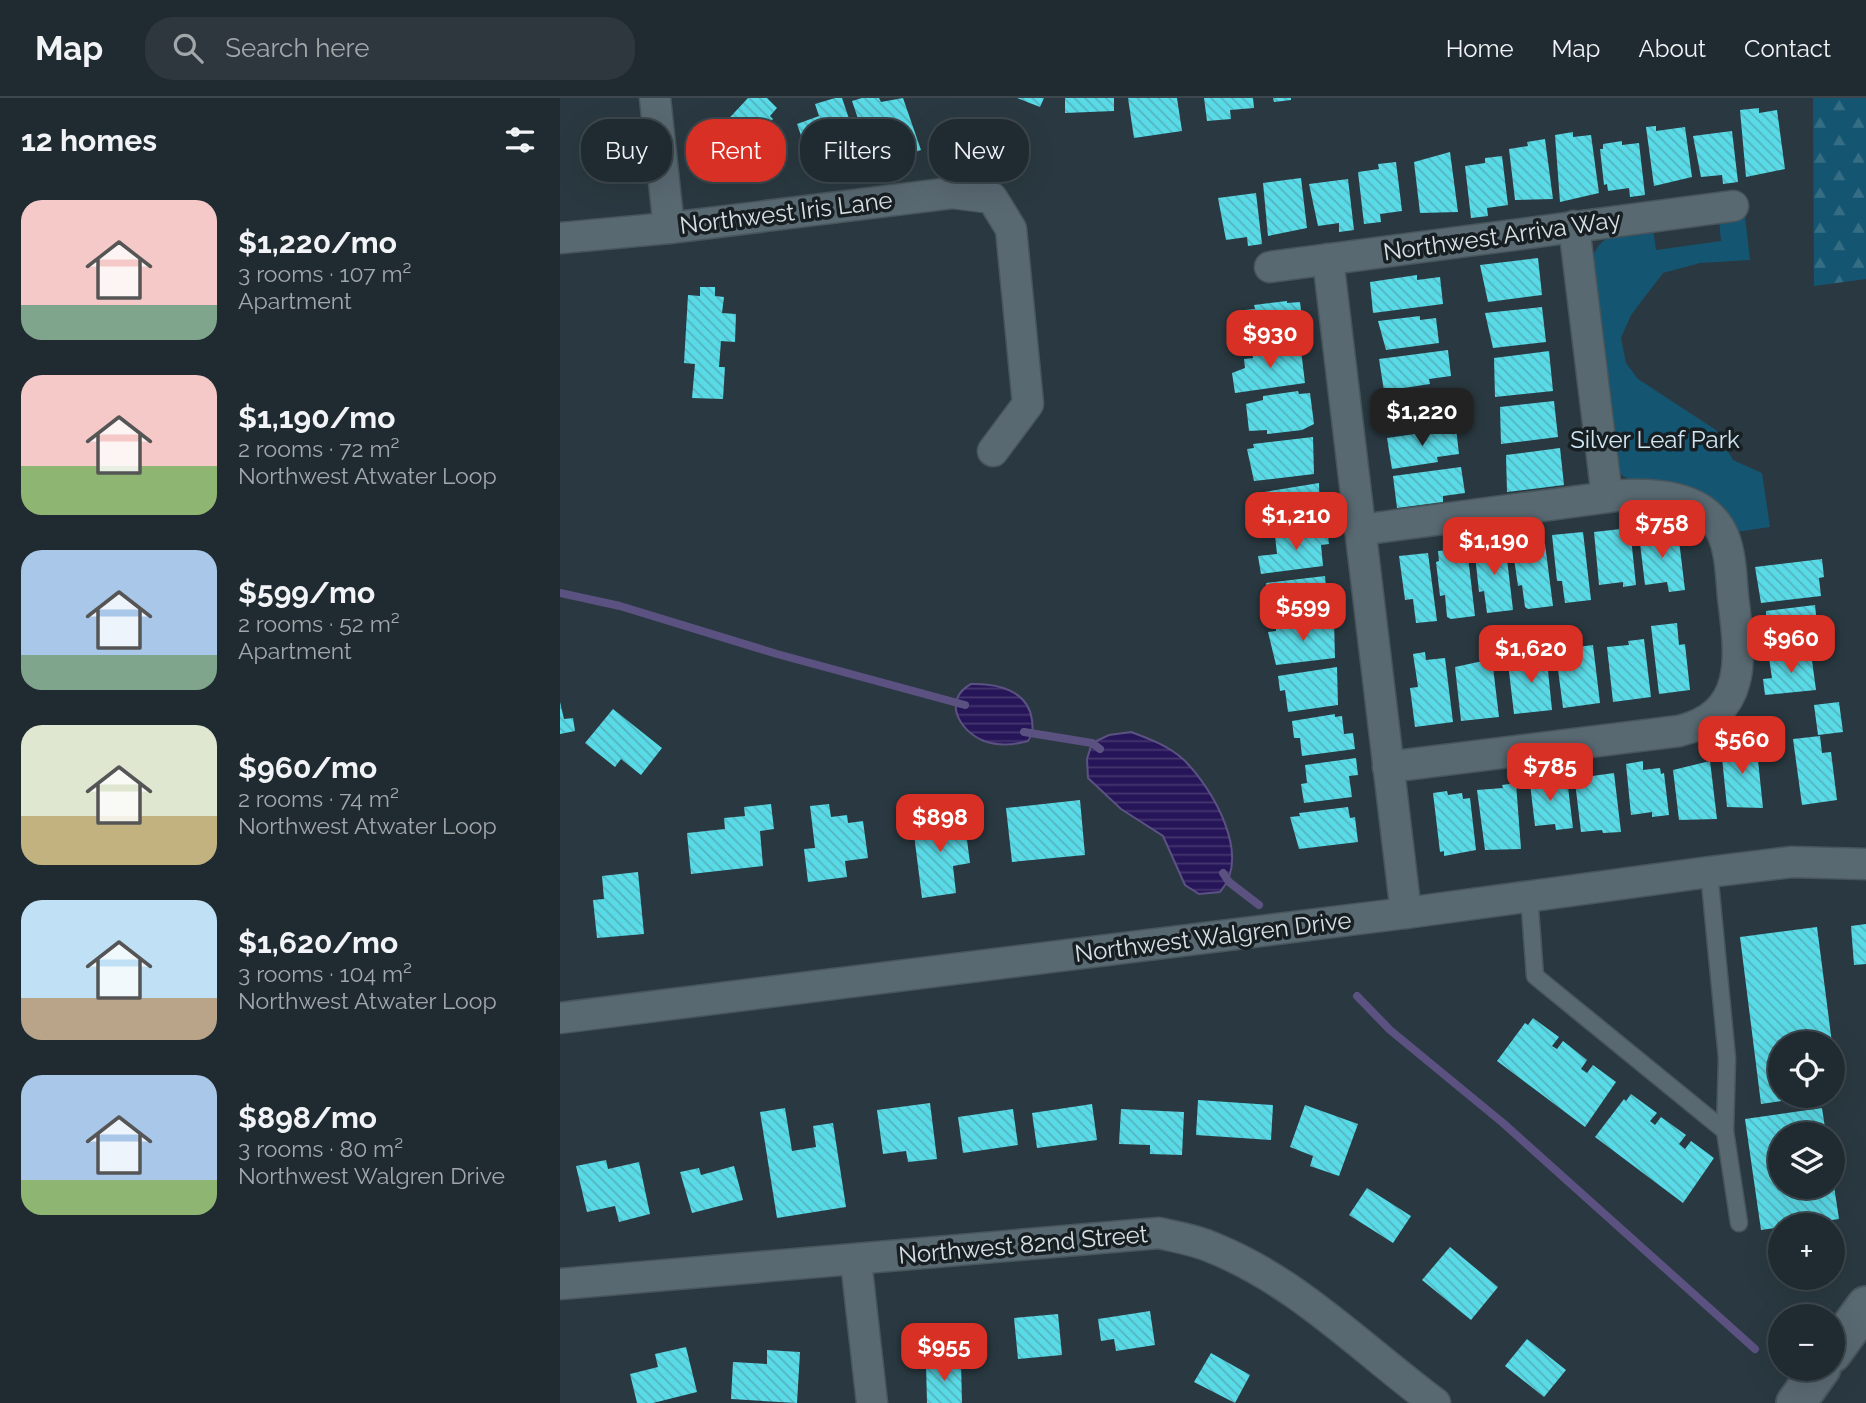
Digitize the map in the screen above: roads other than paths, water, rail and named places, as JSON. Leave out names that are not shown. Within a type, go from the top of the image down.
[{"type":"street","points":[[655,98],[669,228]]},
{"type":"street","name":"Northwest Iris Lane","points":[[560,238],[669,228],[952,193],[992,198],[1011,229],[1028,404],[993,452]]},
{"type":"street","name":"Northwest Arriva Way","points":[[1270,267],[1733,206]]},
{"type":"street","points":[[1574,226],[1607,497]]},
{"type":"street","points":[[1328,259],[1406,913]]},
{"type":"street","points":[[1360,530],[1607,497],[1661,495],[1679,498],[1720,529],[1728,556],[1740,657],[1736,683],[1717,714],[1693,728],[1679,732],[1388,767]]},
{"type":"street","name":"Northwest Walgren Drive","points":[[560,1017],[1406,913],[1792,862],[1866,864]]},
{"type":"street","name":"Northwest 82nd Street","points":[[560,1284],[856,1261],[1159,1233],[1209,1245],[1254,1267],[1307,1301],[1427,1401]]},
{"type":"street","points":[[856,1261],[872,1403]]},
{"type":"street","points":[[1845,1335],[1866,1306]]},
{"type":"street","points":[[1796,1403],[1812,1381]]},
{"type":"lane","points":[[1709,872],[1727,1058],[1725,1130],[1738,1223]]},
{"type":"lane","points":[[1529,895],[1535,976],[1725,1130]]},
{"type":"waterway","points":[[560,593],[620,606],[777,654],[965,705]]},
{"type":"waterway","points":[[1024,732],[1092,743],[1100,749]]},
{"type":"waterway","points":[[1223,873],[1229,882],[1259,905]]},
{"type":"waterway","points":[[1357,996],[1390,1030],[1503,1123],[1755,1349]]},
{"type":"park label","name":"Silver Leaf Park","points":[[1655,440]]}]
